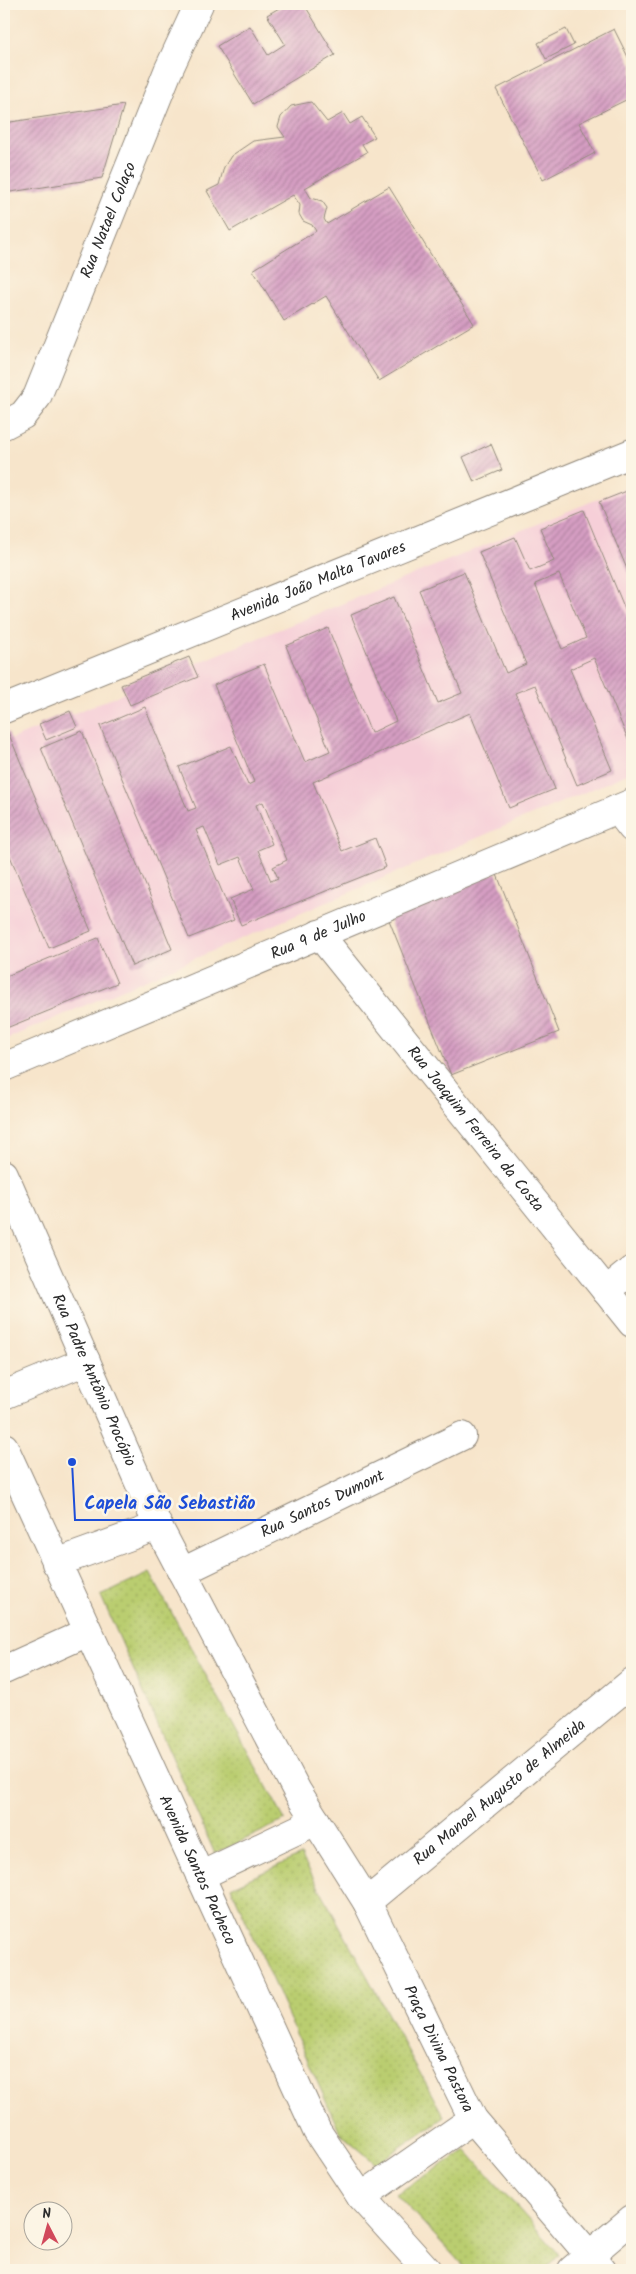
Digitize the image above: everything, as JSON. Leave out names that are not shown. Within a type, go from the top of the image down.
[{"type":"street","name":"Rua Natael Colaço","points":[[4,425],[23,415],[37,397],[168,70],[199,4]]},
{"type":"street","name":"Avenida João Malta Tavares","points":[[4,709],[632,453]]},
{"type":"street","name":"Rua 9 de Julho","points":[[4,1067],[319,934],[627,813]]},
{"type":"street","name":"Rua Joaquim Ferreira da Costa","points":[[319,934],[632,1323]]},
{"type":"street","name":"Rua Padre Antônio Procópio","points":[[4,1174],[158,1526],[296,1791],[316,1822]]},
{"type":"street","points":[[606,1291],[632,1270]]},
{"type":"street","points":[[4,1395],[86,1361]]},
{"type":"street","name":"Rua Santos Dumont","points":[[182,1572],[462,1436]]},
{"type":"street","name":"Avenida Santos Pacheco","points":[[4,1447],[317,2130],[361,2197],[427,2270]]},
{"type":"street","points":[[56,1563],[158,1526]]},
{"type":"street","points":[[4,1670],[88,1632]]},
{"type":"street","name":"Rua Manoel Augusto de Almeida","points":[[367,1902],[632,1682]]},
{"type":"street","points":[[200,1876],[316,1822]]},
{"type":"street","name":"Praça Divina Pastora","points":[[316,1822],[367,1902],[473,2118],[588,2266]]},
{"type":"street","points":[[361,2197],[473,2118]]},
{"type":"street","points":[[588,2266],[632,2219]]},
{"type":"shaded area","points":[[632,485],[632,772],[4,1040],[4,742]]},
{"type":"green space","points":[[150,1573],[285,1820],[215,1854],[101,1596]]},
{"type":"green space","points":[[301,1855],[444,2117],[376,2164],[340,2133],[231,1887]]},
{"type":"green space","points":[[466,2150],[559,2254],[544,2270],[467,2270],[396,2194]]},
{"type":"building","points":[[286,4],[304,4],[335,55],[253,104],[217,46],[250,26],[268,55],[285,44],[267,15]]},
{"type":"building","points":[[566,29],[574,45],[546,59],[538,43]]},
{"type":"building","points":[[614,29],[632,65],[632,97],[579,123],[595,153],[543,180],[496,89]]},
{"type":"building","points":[[311,102],[327,122],[343,113],[350,124],[362,117],[375,137],[362,144],[367,152],[305,188],[311,198],[322,201],[327,208],[324,219],[327,224],[389,187],[474,324],[379,381],[326,296],[284,321],[253,270],[316,231],[312,225],[303,221],[299,214],[300,205],[293,195],[230,231],[207,191],[219,185],[224,167],[231,156],[253,141],[285,137],[278,127],[281,117],[291,106]]},
{"type":"building","points":[[124,105],[102,178],[4,193],[4,123]]},
{"type":"building","points":[[491,444],[502,470],[474,482],[463,457]]},
{"type":"building","points":[[632,489],[632,581],[599,502]]},
{"type":"building","points":[[584,510],[629,619],[632,618],[632,749],[594,658],[570,669],[612,770],[577,785],[535,685],[515,693],[555,789],[509,808],[470,713],[313,782],[342,851],[375,838],[386,867],[241,925],[230,899],[254,889],[240,857],[220,865],[204,827],[196,830],[234,920],[189,938],[100,726],[145,707],[188,811],[196,808],[179,767],[231,746],[248,785],[254,782],[214,685],[264,664],[305,762],[330,751],[286,646],[328,628],[371,733],[396,721],[351,615],[394,597],[438,703],[462,693],[419,590],[464,572],[506,673],[526,664],[479,552],[515,537],[530,571],[554,561],[540,528]],"holes":[[[559,574],[586,638],[562,649],[535,584]],[[263,802],[287,860],[273,867],[278,878],[271,881],[258,850],[272,844],[256,805]]]},
{"type":"building","points":[[189,657],[198,677],[130,705],[121,685]]},
{"type":"building","points":[[70,711],[77,727],[46,740],[39,724]]},
{"type":"building","points":[[82,731],[172,949],[132,966],[41,748]]},
{"type":"building","points":[[8,732],[91,931],[49,948],[7,849],[4,850],[4,734]]},
{"type":"building","points":[[496,872],[559,1032],[451,1075],[387,915]]},
{"type":"building","points":[[98,938],[117,983],[4,1029],[4,977]]},
{"type":"place","name":"Capela São Sebastião","points":[[72,1462]]}]
